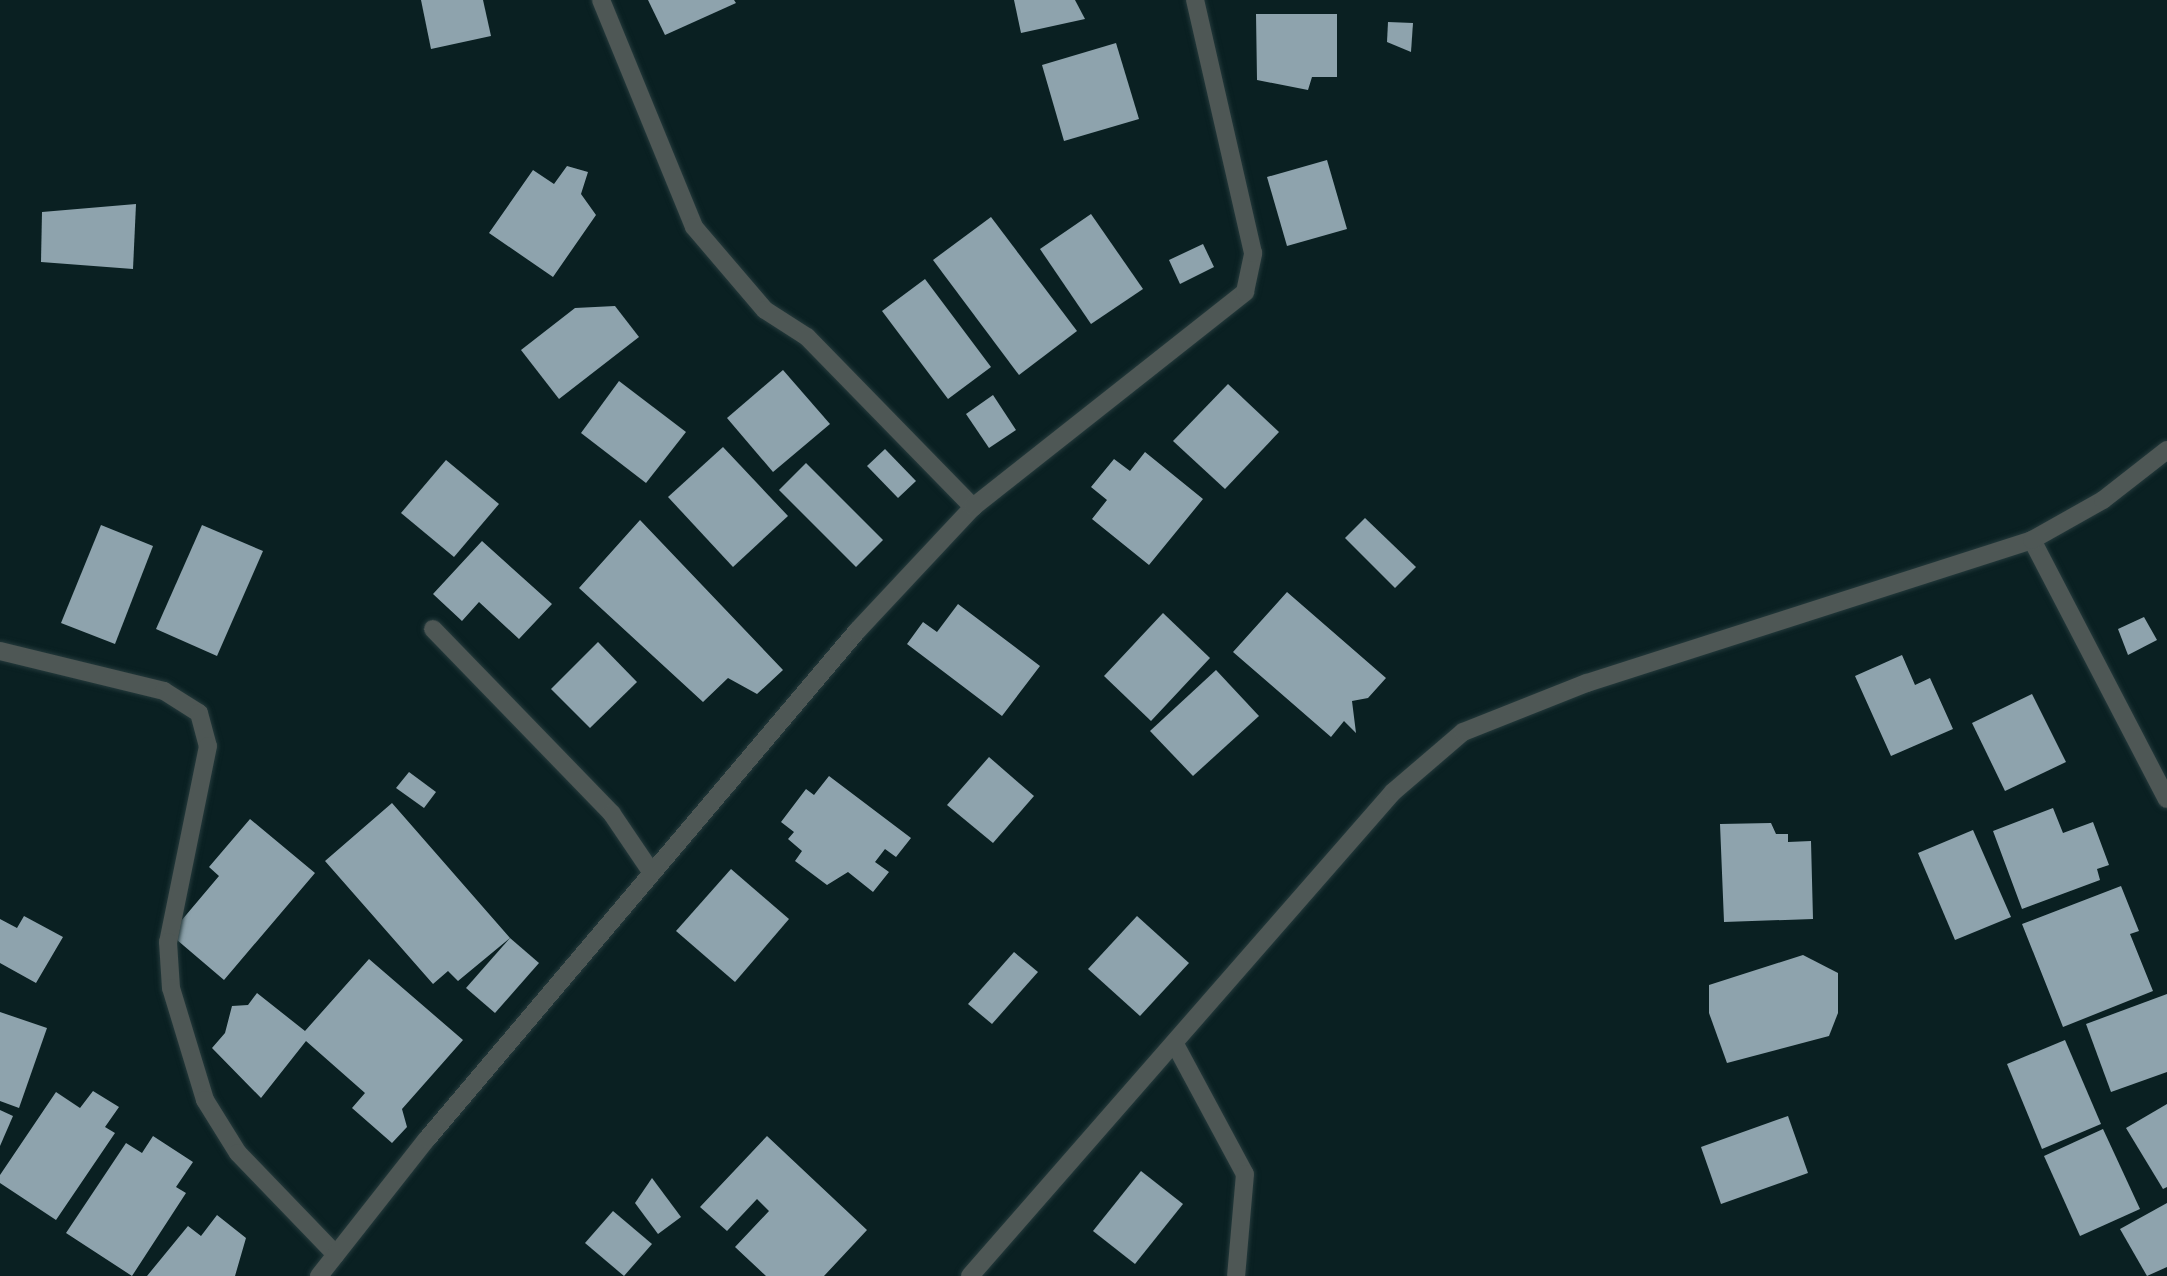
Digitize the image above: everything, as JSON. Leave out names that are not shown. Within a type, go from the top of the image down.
[{"type":"street","points":[[601,0],[694,227],[765,310],[807,337],[973,507]]},
{"type":"street","points":[[320,1276],[652,873],[857,631],[973,507],[1245,292],[1253,253],[1195,0]]},
{"type":"street","points":[[970,1276],[1176,1046],[1393,792],[1463,732],[1587,683],[2032,540],[2103,500],[2167,450]]},
{"type":"street","points":[[2032,540],[2167,799]]},
{"type":"street","points":[[433,629],[612,814],[652,873]]},
{"type":"street","points":[[0,651],[164,691],[199,713],[208,746],[168,942],[171,988],[205,1100],[238,1153],[336,1255]]},
{"type":"street","points":[[1176,1046],[1245,1174],[1236,1276]]},
{"type":"building","points":[[421,0],[483,0],[491,36],[431,49]]},
{"type":"building","points":[[648,0],[734,0],[736,3],[665,35]]},
{"type":"building","points":[[1014,0],[1075,0],[1085,19],[1021,33]]},
{"type":"building","points":[[1256,14],[1337,14],[1337,77],[1312,77],[1308,90],[1257,80]]},
{"type":"building","points":[[1388,22],[1413,23],[1411,52],[1387,42]]},
{"type":"building","points":[[1116,43],[1139,119],[1064,141],[1042,65]]},
{"type":"building","points":[[1327,160],[1347,229],[1287,246],[1267,177]]},
{"type":"building","points":[[567,166],[588,172],[581,194],[596,215],[553,277],[489,233],[533,170],[554,184]]},
{"type":"building","points":[[136,204],[133,269],[41,262],[42,212]]},
{"type":"building","points":[[1091,214],[1143,289],[1091,324],[1040,249]]},
{"type":"building","points":[[991,217],[1077,331],[1019,375],[933,260]]},
{"type":"building","points":[[1203,244],[1214,267],[1180,284],[1169,260]]},
{"type":"building","points":[[925,279],[991,367],[948,399],[882,311]]},
{"type":"building","points":[[615,306],[639,337],[559,399],[521,350],[575,308]]},
{"type":"building","points":[[783,370],[830,424],[773,472],[727,418]]},
{"type":"building","points":[[619,381],[686,432],[646,483],[581,433]]},
{"type":"building","points":[[1228,384],[1279,432],[1225,489],[1173,441]]},
{"type":"building","points":[[993,395],[1016,430],[989,448],[966,414]]},
{"type":"building","points":[[723,447],[788,516],[733,567],[668,497]]},
{"type":"building","points":[[885,449],[916,481],[898,498],[867,466]]},
{"type":"building","points":[[1145,452],[1203,499],[1149,565],[1092,519],[1107,500],[1091,487],[1114,459],[1130,471]]},
{"type":"building","points":[[446,460],[499,504],[454,557],[401,513]]},
{"type":"building","points":[[806,463],[883,540],[856,567],[779,490]]},
{"type":"building","points":[[1365,518],[1416,567],[1395,588],[1345,538]]},
{"type":"building","points":[[640,520],[783,670],[757,694],[728,678],[703,702],[579,588]]},
{"type":"building","points":[[101,525],[153,546],[115,644],[61,623]]},
{"type":"building","points":[[202,525],[263,551],[217,656],[156,629]]},
{"type":"building","points":[[482,541],[552,604],[519,639],[479,602],[462,621],[433,594]]},
{"type":"building","points":[[1287,592],[1386,678],[1368,698],[1352,701],[1356,733],[1344,721],[1331,737],[1233,652]]},
{"type":"building","points":[[958,604],[1040,666],[1002,716],[907,644],[923,622],[937,632]]},
{"type":"building","points":[[1163,613],[1210,658],[1151,721],[1104,676]]},
{"type":"building","points":[[2144,617],[2157,640],[2128,655],[2118,629]]},
{"type":"building","points":[[598,642],[637,682],[590,728],[551,689]]},
{"type":"building","points":[[1902,655],[1915,685],[1930,678],[1953,729],[1891,756],[1855,676]]},
{"type":"building","points":[[1216,670],[1259,716],[1193,776],[1150,731]]},
{"type":"building","points":[[2032,694],[2066,762],[2005,791],[1972,723]]},
{"type":"building","points":[[989,757],[1034,796],[993,843],[947,805]]},
{"type":"building","points":[[409,772],[436,792],[424,808],[396,788]]},
{"type":"building","points":[[829,776],[911,838],[896,857],[885,849],[875,862],[889,872],[873,892],[848,872],[827,885],[795,861],[802,851],[788,839],[794,832],[781,822],[806,789],[814,795]]},
{"type":"building","points":[[392,803],[510,938],[458,981],[448,971],[433,984],[325,861]]},
{"type":"building","points":[[2053,808],[2063,833],[2093,822],[2109,865],[2097,869],[2100,880],[2022,909],[1993,831]]},
{"type":"building","points":[[250,819],[315,873],[224,980],[170,934],[219,876],[209,867]]},
{"type":"building","points":[[1771,823],[1776,834],[1788,834],[1788,842],[1811,841],[1813,919],[1724,922],[1720,824]]},
{"type":"building","points":[[1973,830],[2011,917],[1955,940],[1918,853]]},
{"type":"building","points":[[731,869],[789,919],[735,982],[676,931]]},
{"type":"building","points":[[2121,886],[2139,931],[2130,934],[2153,991],[2063,1027],[2022,924]]},
{"type":"building","points":[[24,916],[63,937],[36,983],[0,963],[0,919],[17,928]]},
{"type":"building","points":[[1137,916],[1189,963],[1140,1016],[1088,969]]},
{"type":"building","points":[[510,938],[539,963],[495,1013],[466,988]]},
{"type":"building","points":[[1014,952],[1038,972],[992,1024],[968,1004]]},
{"type":"building","points":[[1803,955],[1838,973],[1838,1013],[1829,1036],[1727,1063],[1709,1013],[1709,985]]},
{"type":"building","points":[[369,959],[463,1040],[402,1109],[407,1127],[392,1143],[352,1108],[365,1093],[306,1041],[261,1098],[212,1048],[225,1033],[232,1006],[248,1005],[257,993],[305,1031]]},
{"type":"building","points":[[2167,994],[2167,1072],[2111,1092],[2086,1024]]},
{"type":"building","points":[[0,1012],[47,1028],[19,1108],[0,1101]]},
{"type":"building","points":[[2065,1040],[2101,1124],[2042,1149],[2007,1064]]},
{"type":"building","points":[[93,1091],[119,1107],[105,1127],[115,1133],[56,1220],[0,1183],[0,1175],[56,1092],[80,1108]]},
{"type":"building","points":[[2167,1104],[2167,1187],[2163,1189],[2126,1128]]},
{"type":"building","points":[[0,1110],[13,1116],[0,1146]]},
{"type":"building","points":[[1788,1116],[1808,1173],[1721,1204],[1701,1147]]},
{"type":"building","points":[[2103,1129],[2140,1209],[2080,1236],[2044,1156]]},
{"type":"building","points":[[153,1136],[193,1162],[176,1187],[186,1193],[132,1276],[66,1233],[126,1143],[142,1153]]},
{"type":"building","points":[[767,1136],[867,1230],[824,1276],[766,1276],[735,1247],[769,1211],[757,1199],[727,1231],[700,1207]]},
{"type":"building","points":[[1141,1171],[1183,1204],[1135,1264],[1093,1231]]},
{"type":"building","points":[[652,1178],[681,1217],[658,1234],[635,1203]]},
{"type":"building","points":[[2167,1203],[2167,1267],[2147,1276],[2120,1229]]},
{"type":"building","points":[[613,1211],[652,1244],[624,1276],[585,1243]]},
{"type":"building","points":[[217,1215],[246,1238],[235,1276],[147,1276],[188,1226],[201,1236]]}]
